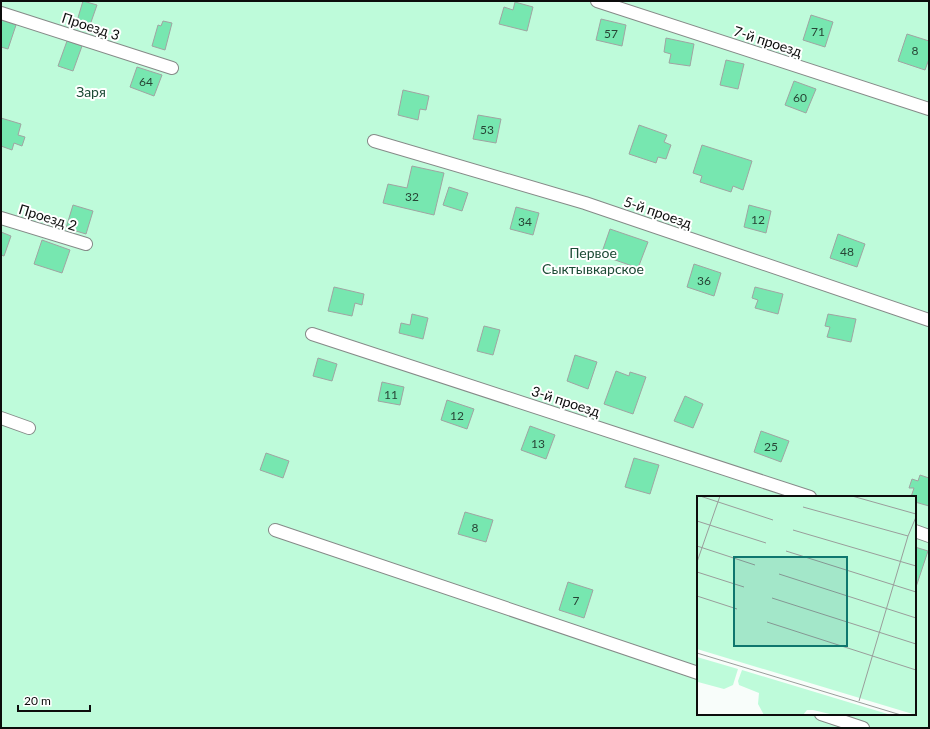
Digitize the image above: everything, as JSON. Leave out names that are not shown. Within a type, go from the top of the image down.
[{"type":"lane","name":"7-й проезд","points":[[597,1],[929,109]]},
{"type":"lane","name":"Проезд 3","points":[[1,13],[172,68]]},
{"type":"lane","name":"5-й проезд","points":[[374,141],[585,203],[929,320]]},
{"type":"lane","name":"Проезд 2","points":[[1,218],[86,244]]},
{"type":"lane","name":"3-й проезд","points":[[312,334],[807,496]]},
{"type":"lane","points":[[1,418],[29,428]]},
{"type":"lane","points":[[275,530],[697,672]]},
{"type":"lane","points":[[916,531],[929,536]]},
{"type":"lane","points":[[824,715],[863,728]]},
{"type":"green space","points":[[1,1],[929,1],[929,728],[1,728]]},
{"type":"building","points":[[83,1],[97,5],[90,25],[77,21]]},
{"type":"building","points":[[515,2],[533,7],[527,31],[499,24],[504,7],[513,10]]},
{"type":"building","points":[[811,15],[833,22],[825,47],[803,40]]},
{"type":"building","points":[[601,19],[626,25],[622,46],[596,40]]},
{"type":"building","points":[[1,20],[16,25],[8,49],[1,47]]},
{"type":"building","points":[[163,21],[172,23],[165,50],[152,46],[158,25],[161,26]]},
{"type":"building","points":[[907,34],[929,41],[929,59],[925,70],[898,61]]},
{"type":"building","points":[[666,38],[694,44],[690,66],[669,63],[671,54],[664,52]]},
{"type":"building","points":[[67,41],[82,46],[73,71],[58,66]]},
{"type":"building","points":[[726,60],[744,64],[738,89],[720,85]]},
{"type":"building","points":[[137,67],[162,75],[154,96],[130,87]]},
{"type":"building","points":[[794,81],[816,89],[806,113],[785,105]]},
{"type":"building","points":[[403,90],[429,96],[426,110],[420,109],[418,120],[398,115]]},
{"type":"building","points":[[478,115],[501,119],[496,143],[473,139]]},
{"type":"building","points":[[1,118],[21,124],[18,135],[25,137],[22,146],[14,143],[12,150],[1,146]]},
{"type":"building","points":[[639,125],[667,135],[664,142],[671,145],[666,159],[658,157],[656,163],[629,154]]},
{"type":"building","points":[[702,145],[752,161],[743,190],[733,186],[731,192],[700,182],[702,176],[693,173]]},
{"type":"building","points":[[412,166],[444,173],[434,215],[383,203],[388,184],[407,188]]},
{"type":"building","points":[[449,187],[468,193],[462,211],[443,205]]},
{"type":"building","points":[[73,205],[93,211],[86,234],[66,228]]},
{"type":"building","points":[[749,205],[771,211],[766,233],[744,227]]},
{"type":"building","points":[[516,207],[539,213],[533,235],[510,229]]},
{"type":"building","points":[[610,229],[648,242],[638,268],[601,255]]},
{"type":"building","points":[[1,232],[11,236],[4,256],[1,255]]},
{"type":"building","points":[[838,234],[865,244],[857,267],[830,258]]},
{"type":"building","points":[[42,240],[70,250],[62,273],[34,264]]},
{"type":"building","points":[[694,264],[721,273],[714,296],[687,287]]},
{"type":"building","points":[[334,287],[364,294],[362,305],[355,303],[352,316],[328,311]]},
{"type":"building","points":[[755,287],[783,294],[778,314],[755,308],[758,300],[752,298]]},
{"type":"building","points":[[412,314],[428,318],[423,339],[399,333],[401,323],[410,325]]},
{"type":"building","points":[[828,314],[856,319],[851,342],[827,337],[830,327],[825,326]]},
{"type":"building","points":[[484,326],[500,330],[493,355],[477,351]]},
{"type":"building","points":[[575,355],[597,362],[588,389],[567,381]]},
{"type":"building","points":[[318,358],[337,364],[332,381],[313,376]]},
{"type":"building","points":[[616,371],[629,376],[630,372],[646,377],[633,414],[604,404]]},
{"type":"building","points":[[382,382],[404,387],[400,405],[378,401]]},
{"type":"building","points":[[685,396],[703,404],[693,428],[674,421]]},
{"type":"building","points":[[447,400],[474,409],[467,429],[441,420]]},
{"type":"building","points":[[530,426],[555,435],[546,459],[521,450]]},
{"type":"building","points":[[761,431],[789,441],[781,462],[754,452]]},
{"type":"building","points":[[266,453],[289,461],[283,478],[260,470]]},
{"type":"building","points":[[634,458],[659,465],[650,494],[625,487]]},
{"type":"building","points":[[920,475],[929,478],[929,506],[916,502],[916,496],[911,496],[914,488],[909,488],[912,479],[918,481]]},
{"type":"building","points":[[465,512],[493,520],[486,542],[458,534]]},
{"type":"building","points":[[916,547],[928,551],[916,587]]},
{"type":"building","points":[[568,582],[593,590],[584,618],[559,610]]},
{"type":"park label","name":"Заря","points":[[91,91]]},
{"type":"park label","name":"Первое Сыктывкарское","points":[[593,260]]}]
